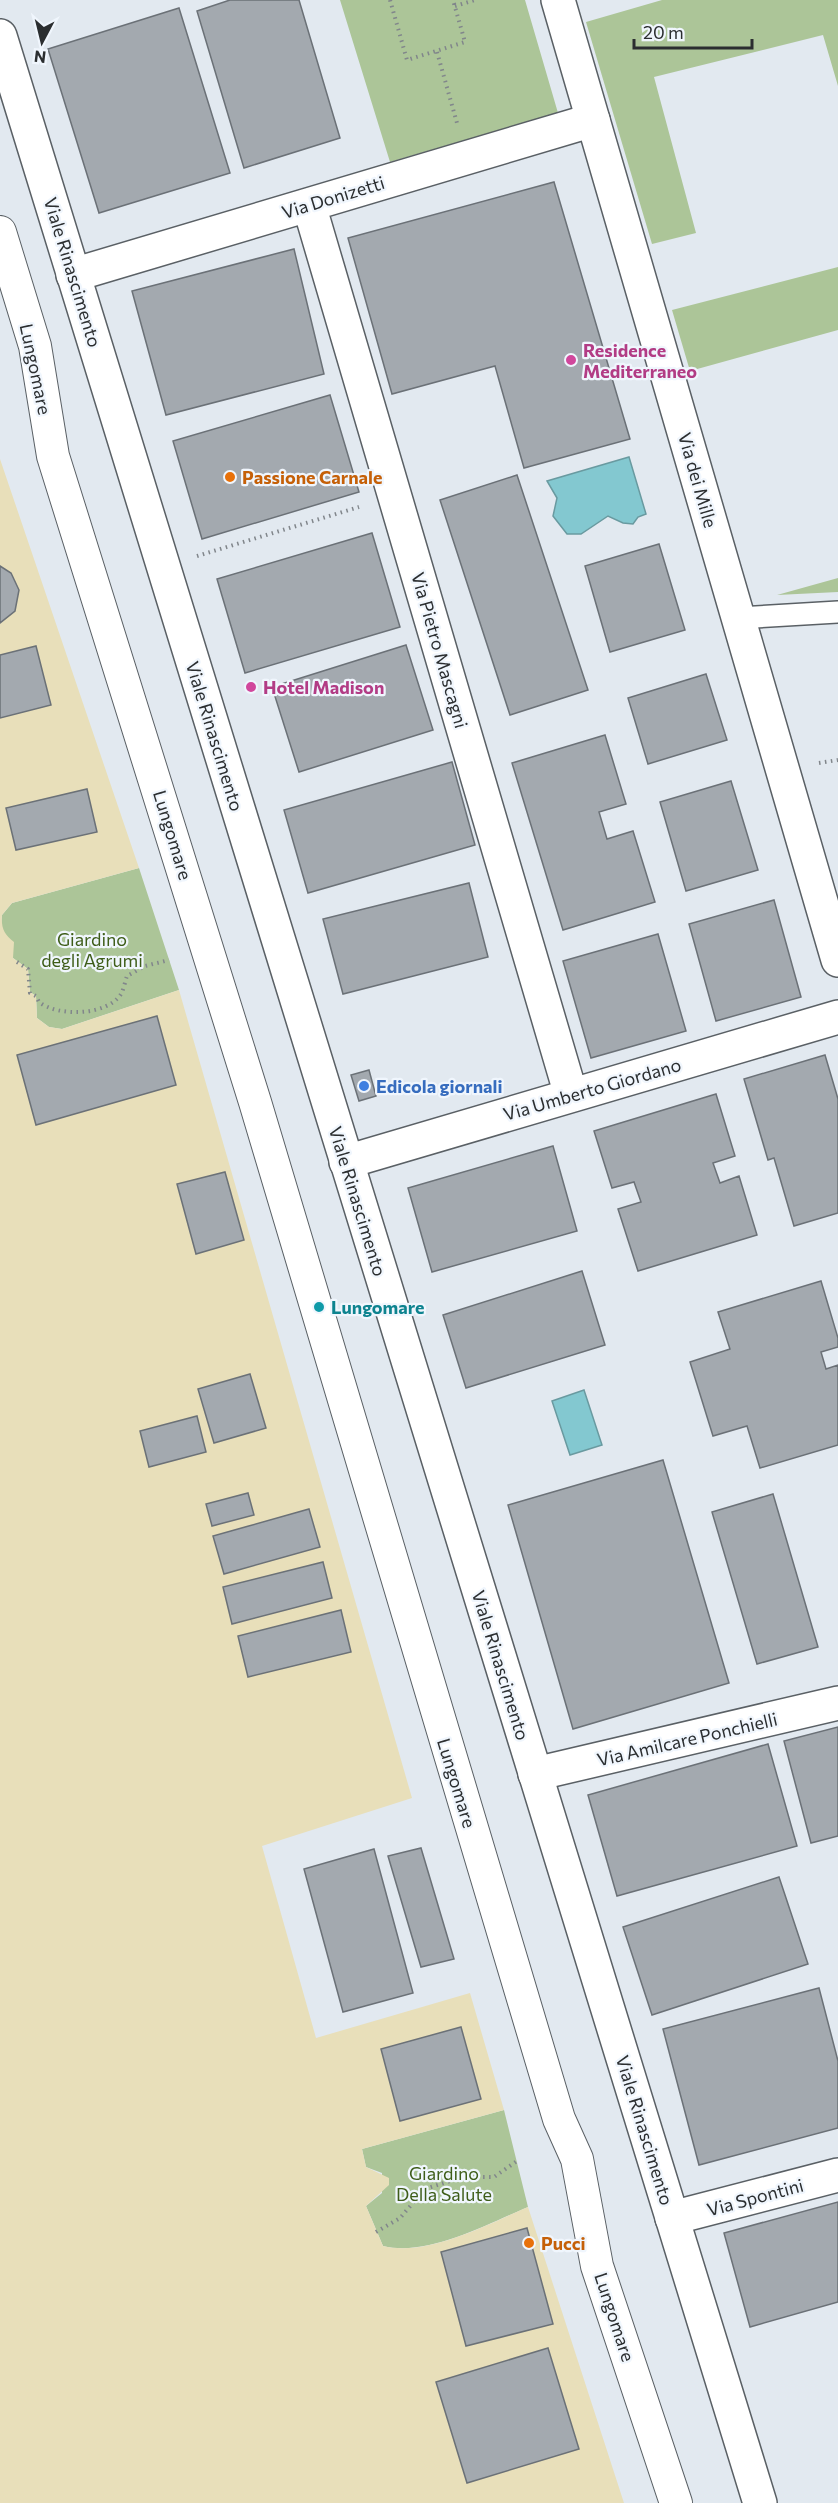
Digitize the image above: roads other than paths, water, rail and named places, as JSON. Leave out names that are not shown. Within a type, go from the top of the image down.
[{"type":"street","name":"Via dei Mille","points":[[558,0],[838,960]]},
{"type":"street","name":"Viale Rinascimento","points":[[0,36],[760,2503]]},
{"type":"street","name":"Via Donizetti","points":[[74,275],[593,120]]},
{"type":"street","name":"Via Pietro Mascagni","points":[[309,205],[571,1095]]},
{"type":"street","name":"Lungomare","points":[[0,232],[35,346],[53,456],[242,1059],[559,2119],[577,2159],[597,2265],[676,2503]]},
{"type":"street","name":"Via Umberto Giordano","points":[[346,1162],[838,1017]]},
{"type":"street","name":"Via Amilcare Ponchielli","points":[[535,1774],[838,1702]]},
{"type":"street","name":"Via Spontini","points":[[672,2218],[838,2175]]},
{"type":"lane","points":[[738,618],[838,612]]},
{"type":"water","points":[[629,457],[646,514],[638,517],[633,524],[623,523],[608,516],[581,534],[567,534],[553,516],[557,498],[547,481]]},
{"type":"water","points":[[584,1390],[602,1445],[570,1455],[552,1401]]},
{"type":"place","name":"Residence Mediterraneo","points":[[571,360]]},
{"type":"place","name":"Passione Carnale","points":[[230,477]]},
{"type":"place","name":"Hotel Madison","points":[[251,687]]},
{"type":"place","name":"Edicola giornali","points":[[364,1086]]},
{"type":"place","name":"Lungomare","points":[[319,1307]]},
{"type":"place","name":"Pucci","points":[[529,2243]]},
{"type":"park label","name":"Giardino degli Agrumi","points":[[92,949]]},
{"type":"park label","name":"Giardino Della Salute","points":[[444,2183]]}]
